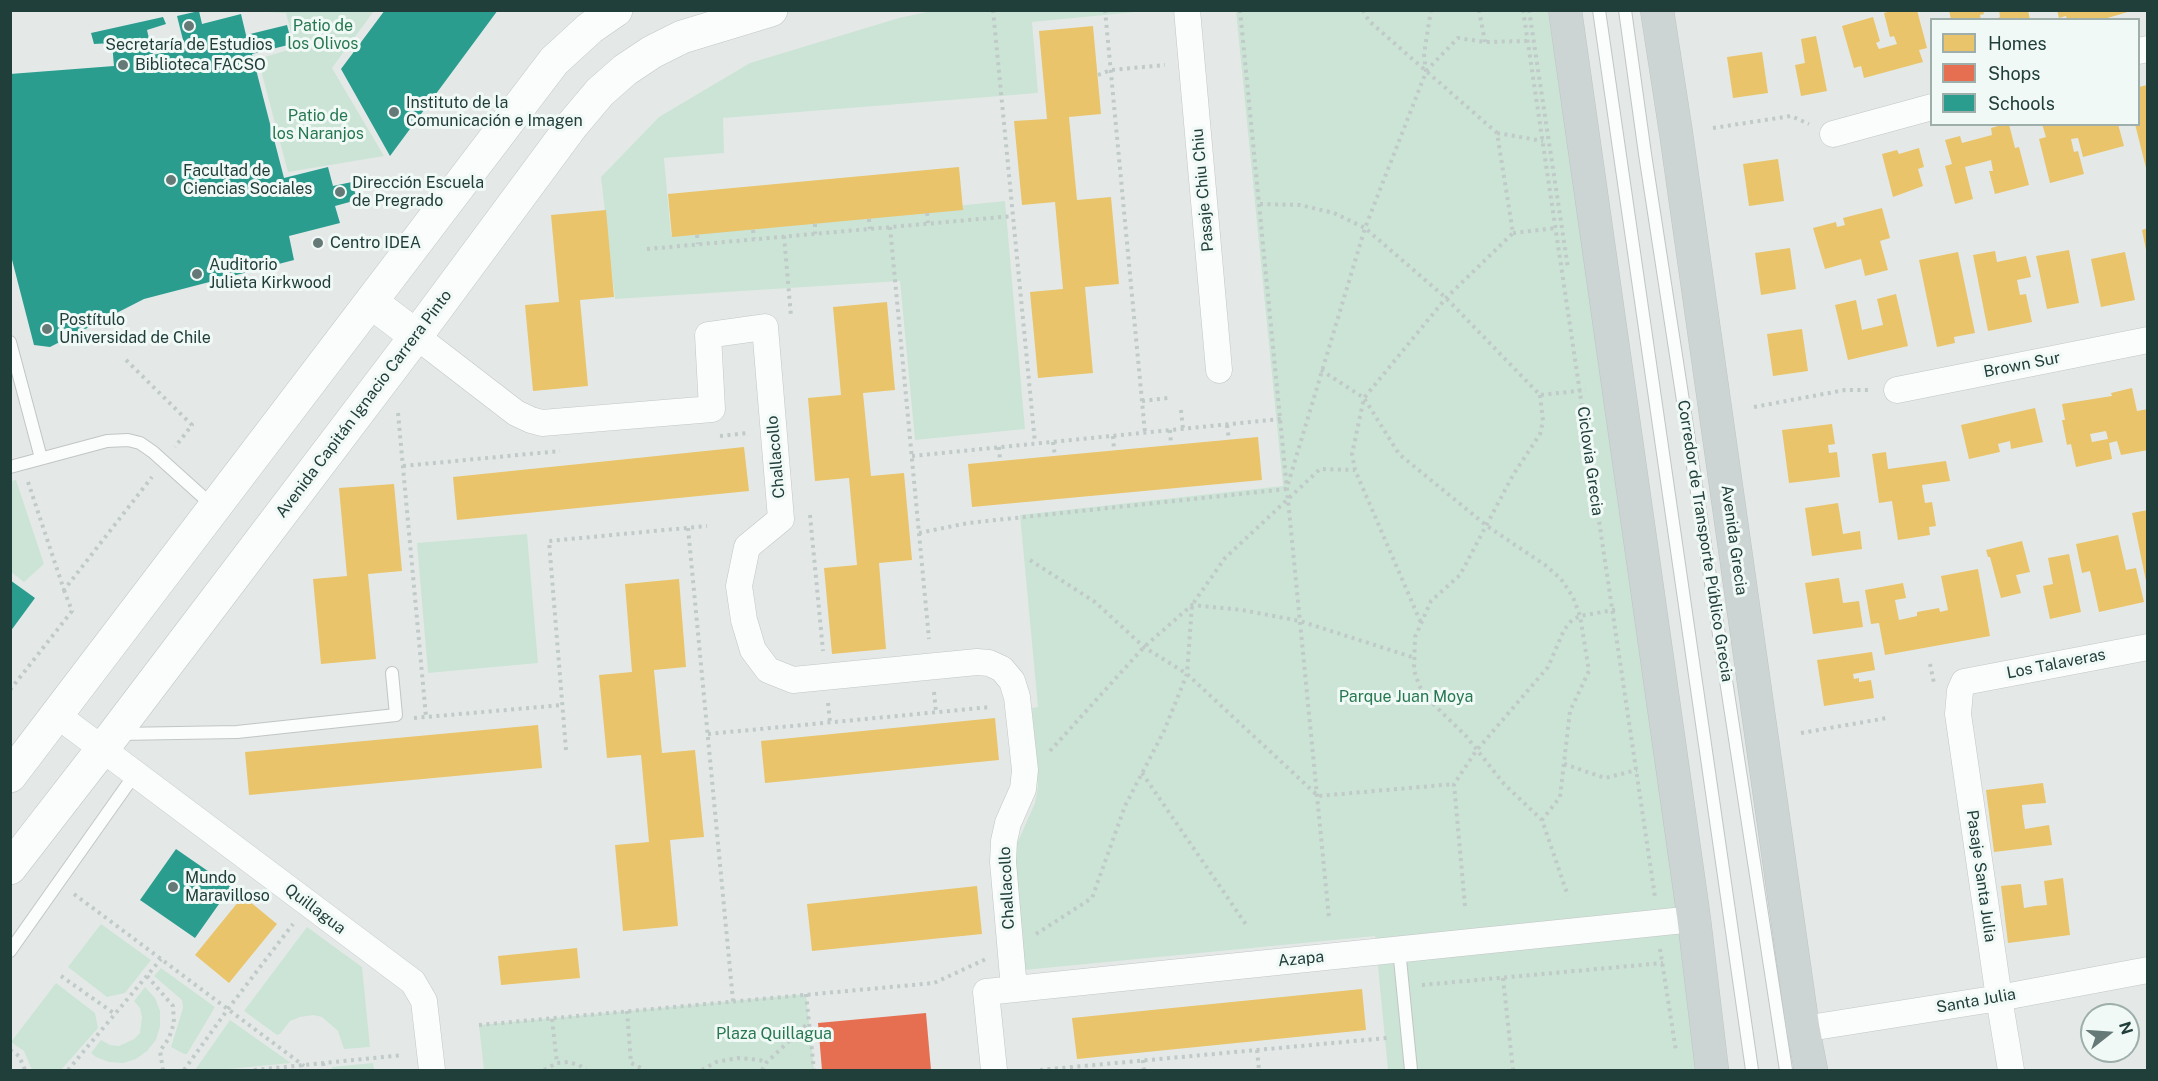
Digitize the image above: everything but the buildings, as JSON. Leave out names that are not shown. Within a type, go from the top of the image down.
[{"type":"main road","points":[[1565,10],[1694,919],[1712,1071]]},
{"type":"main road","name":"Avenida Grecia","points":[[1657,10],[1803,1029],[1811,1071]]},
{"type":"street","points":[[10,776],[554,61],[590,28],[616,10]]},
{"type":"street","name":"Avenida Capitán Ignacio Carrera Pinto","points":[[10,868],[109,742],[573,124],[600,92],[625,70],[652,52],[682,37],[771,10]]},
{"type":"street","name":"Pasaje Chiu Chiu","points":[[1187,10],[1219,370]]},
{"type":"street","points":[[1833,134],[1930,108]]},
{"type":"street","points":[[371,302],[416,336]]},
{"type":"street","name":"Challacollo","points":[[416,336],[516,413],[542,423],[711,409],[708,335],[765,327],[781,519],[747,547],[739,586],[744,620],[753,650],[768,670],[794,680],[977,662],[989,663],[1002,669],[1012,681],[1018,704],[1024,770],[1023,789],[1005,834],[1003,862],[1014,989]]},
{"type":"street","name":"Brown Sur","points":[[1897,390],[2148,340]]},
{"type":"street","name":"Los Talaveras","points":[[1964,682],[2148,647]]},
{"type":"street","name":"Pasaje Santa Julia","points":[[1964,682],[1960,690],[1958,714],[2011,1071]]},
{"type":"street","name":"Quillagua","points":[[57,715],[109,742],[135,774],[413,982],[424,1000],[430,1061]]},
{"type":"street","name":"Azapa","points":[[994,1071],[986,992],[1694,919]]},
{"type":"street","name":"Santa Julia","points":[[1803,1029],[1999,998],[2148,970]]},
{"type":"lane","name":"Corredor de Transporte Público Grecia","points":[[1599,10],[1752,1071]]},
{"type":"lane","name":"Corredor de Transporte Público Grecia","points":[[1625,10],[1786,1071]]},
{"type":"lane","points":[[10,342],[41,458]]},
{"type":"lane","points":[[16,466],[107,441],[128,440],[140,443],[215,507]]},
{"type":"lane","points":[[109,742],[237,732],[396,715],[392,673]]},
{"type":"lane","points":[[10,951],[135,774]]},
{"type":"lane","points":[[1399,949],[1411,1071]]},
{"type":"path","points":[[993,10],[1035,443]]},
{"type":"path","points":[[1105,10],[1145,433]]},
{"type":"path","points":[[1240,10],[1329,918]]},
{"type":"path","points":[[1363,10],[1369,21],[1497,133],[1542,141],[1548,140]]},
{"type":"path","points":[[1426,72],[1424,54],[1431,10]]},
{"type":"path","points":[[1479,10],[1485,42]]},
{"type":"path","name":"Ciclovia Grecia","points":[[1523,10],[1656,904]]},
{"type":"path","points":[[1287,489],[1365,228],[1426,72],[1458,38],[1485,42],[1533,40]]},
{"type":"path","points":[[1098,75],[1111,70],[1192,62]]},
{"type":"path","points":[[1713,128],[1791,116],[1814,126],[1822,133],[1833,134]]},
{"type":"path","points":[[1497,133],[1512,233]]},
{"type":"path","points":[[1260,204],[1300,205],[1334,213],[1365,228],[1446,298],[1540,395],[1544,421],[1540,434],[1513,475],[1460,575],[1431,601],[1415,637],[1414,670],[1425,696],[1466,736],[1504,784],[1542,820],[1568,896]]},
{"type":"path","points":[[927,213],[928,223]]},
{"type":"path","points":[[647,249],[1013,216]]},
{"type":"path","points":[[869,219],[870,229]]},
{"type":"path","points":[[814,224],[816,234]]},
{"type":"path","points":[[890,227],[936,712]]},
{"type":"path","points":[[1421,623],[1354,470],[1352,454],[1365,398],[1446,298],[1512,233],[1562,228]]},
{"type":"path","points":[[753,230],[754,239]]},
{"type":"path","points":[[697,235],[698,244]]},
{"type":"path","points":[[64,590],[192,425],[126,360]]},
{"type":"path","points":[[1321,370],[1365,398],[1399,454],[1487,526],[1545,565],[1561,579],[1573,597],[1581,616],[1589,670],[1570,711],[1560,796],[1542,820]]},
{"type":"path","points":[[1540,395],[1586,390]]},
{"type":"path","points":[[1754,407],[1845,390],[1897,390]]},
{"type":"path","points":[[1142,401],[1168,398]]},
{"type":"path","points":[[397,409],[426,717]]},
{"type":"path","points":[[1181,410],[1183,429]]},
{"type":"path","points":[[912,456],[1281,419]]},
{"type":"path","points":[[1227,425],[1229,440]]},
{"type":"path","points":[[1170,430],[1171,445]]},
{"type":"path","points":[[1113,436],[1114,450]]},
{"type":"path","points":[[1053,442],[1055,456]]},
{"type":"path","points":[[999,447],[1000,461]]},
{"type":"path","points":[[10,690],[72,611],[16,466]]},
{"type":"path","points":[[1048,753],[1144,647],[1192,604],[1225,558],[1288,498],[1320,470],[1354,470]]},
{"type":"path","points":[[919,533],[968,523],[1287,489]]},
{"type":"path","points":[[567,750],[549,541],[707,526]]},
{"type":"path","points":[[688,528],[733,1001]]},
{"type":"path","points":[[1030,560],[1095,602],[1144,647],[1187,674],[1318,796],[1454,784]]},
{"type":"path","points":[[1192,604],[1242,610],[1300,621],[1414,658]]},
{"type":"path","points":[[479,1025],[933,982],[1010,948],[1064,918],[1092,898],[1125,806],[1164,731],[1187,674],[1192,604]]},
{"type":"path","points":[[1465,906],[1454,784],[1476,751],[1548,667],[1564,630],[1572,620],[1581,616],[1619,609]]},
{"type":"path","points":[[708,734],[1018,704]]},
{"type":"path","points":[[396,715],[403,719],[563,705]]},
{"type":"path","points":[[1801,733],[1887,718]]},
{"type":"path","points":[[1564,764],[1605,778],[1643,768]]},
{"type":"path","points":[[1142,773],[1247,926]]},
{"type":"path","points":[[59,882],[303,1066]]},
{"type":"path","points":[[184,1071],[228,1009],[309,904]]},
{"type":"path","points":[[1659,940],[1678,1060]]},
{"type":"path","points":[[68,1071],[161,959]]},
{"type":"path","points":[[1403,987],[1672,962]]},
{"type":"path","points":[[61,976],[115,1014]]},
{"type":"path","points":[[147,976],[173,1006],[174,1023],[169,1038],[160,1051],[163,1071]]},
{"type":"path","points":[[1503,978],[1513,1071]]},
{"type":"path","points":[[806,994],[814,1071]]},
{"type":"path","points":[[627,1011],[632,1063],[645,1071]]},
{"type":"path","points":[[552,1018],[557,1063]]},
{"type":"path","points":[[762,1071],[766,1063],[809,1022]]},
{"type":"path","points":[[1040,1070],[1388,1038]]},
{"type":"path","points":[[10,1050],[19,1056],[25,1071]]},
{"type":"path","points":[[1257,1050],[1259,1071]]},
{"type":"path","points":[[702,1071],[716,1062],[738,1058],[760,1060],[766,1063]]},
{"type":"path","points":[[1143,1060],[1144,1071]]},
{"type":"path","points":[[255,1071],[323,1063],[430,1061]]},
{"type":"path","points":[[544,1071],[557,1063],[568,1062],[579,1065],[586,1071]]},
{"type":"path","points":[[323,1063],[324,1071]]},
{"type":"green space","name":"Patio de los Naranjos","points":[[249,11],[374,11],[332,68],[384,156],[288,172],[258,59],[295,48],[286,13]]},
{"type":"green space","points":[[931,11],[1146,11],[1032,22],[1038,93],[723,118],[724,153],[664,158],[671,235],[1005,201],[1025,429],[915,440],[900,281],[615,299],[601,177],[659,117],[750,63],[899,18]]},
{"type":"green space","name":"Parque Juan Moya","points":[[1236,11],[1548,11],[1705,1070],[1388,1070],[1375,936],[1024,970],[1014,865],[1016,846],[1035,803],[1038,787],[1032,708],[1038,707],[1020,515],[1283,486]]},
{"type":"green space","points":[[16,480],[44,564],[24,582],[11,572],[11,481]]},
{"type":"green space","points":[[527,534],[538,663],[428,673],[417,543]]},
{"type":"green space","points":[[101,924],[151,960],[125,993],[107,997],[68,967]]},
{"type":"green space","points":[[307,927],[362,967],[370,1047],[344,1049],[338,1031],[322,1017],[313,1015],[290,1021],[277,1035],[244,1011]]},
{"type":"green space","points":[[161,968],[215,1007],[187,1054],[171,1047],[183,1008],[182,1000],[154,976]]},
{"type":"green space","points":[[56,983],[95,1013],[98,1028],[61,1070],[32,1070],[24,1051],[11,1042]]},
{"type":"green space","points":[[145,987],[155,998],[160,1011],[160,1026],[156,1040],[136,1059],[123,1063],[109,1062],[96,1057],[91,1053],[101,1040],[110,1045],[119,1046],[134,1039],[140,1033],[142,1017],[140,1008],[134,1001]]},
{"type":"green space","name":"Plaza Quillagua","points":[[806,994],[814,1070],[484,1070],[479,1025]]},
{"type":"green space","points":[[230,1020],[291,1063],[195,1070]]},
{"type":"green space","points":[[373,1063],[374,1070],[332,1070],[332,1067]]},
{"type":"place","name":"Secretaría de Estudios","points":[[189,26]]},
{"type":"place","name":"Biblioteca FACSO","points":[[123,65]]},
{"type":"place","name":"Instituto de la Comunicación e Imagen","points":[[394,112]]},
{"type":"place","name":"Facultad de Ciencias Sociales","points":[[171,180]]},
{"type":"place","name":"Dirección Escuela de Pregrado","points":[[340,192]]},
{"type":"place","name":"Centro IDEA","points":[[318,243]]},
{"type":"place","name":"Auditorio Julieta Kirkwood","points":[[197,274]]},
{"type":"place","name":"Postítulo Universidad de Chile","points":[[47,329]]},
{"type":"place","name":"Mundo Maravilloso","points":[[173,887]]},
{"type":"park label","name":"Patio de los Olivos","points":[[323,35]]}]
